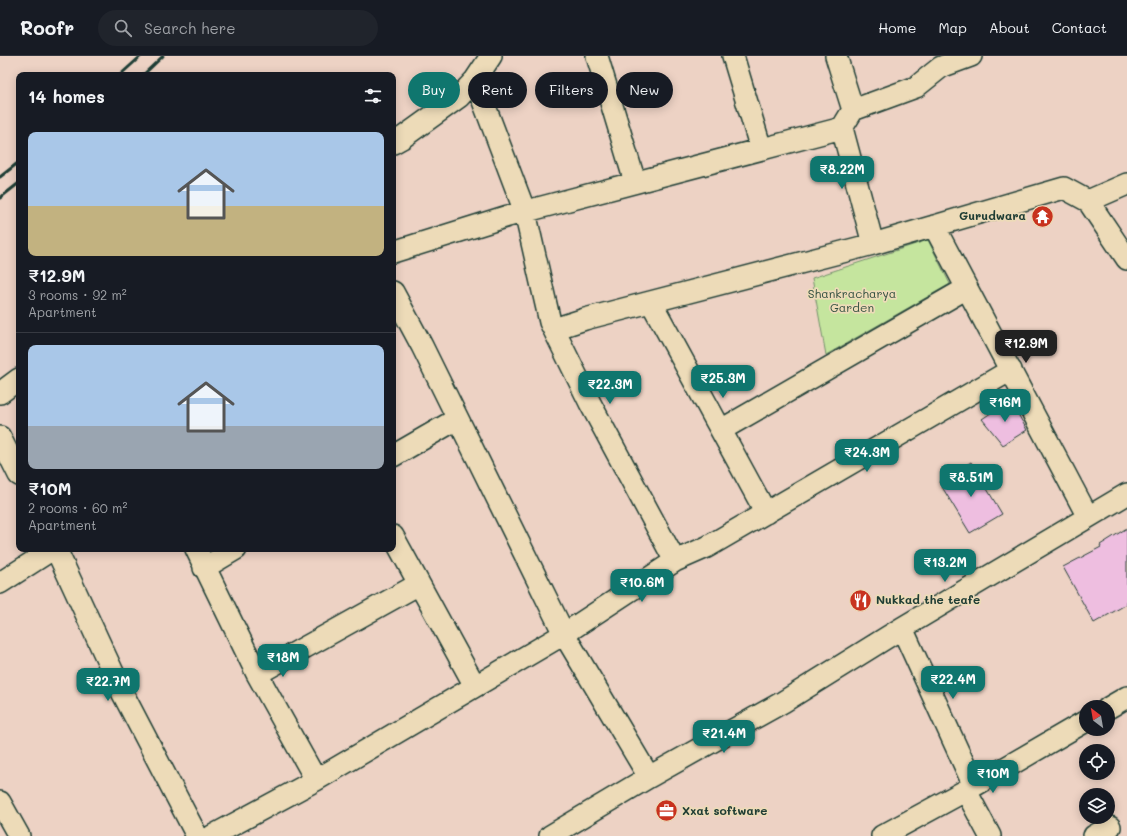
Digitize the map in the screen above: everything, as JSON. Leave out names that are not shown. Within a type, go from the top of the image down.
[{"type":"street","points":[[480,72],[491,56]]},
{"type":"street","points":[[597,56],[635,182]]},
{"type":"street","points":[[733,56],[760,149]]},
{"type":"street","points":[[836,56],[853,110]]},
{"type":"street","points":[[396,251],[525,212],[842,128],[853,110],[916,87],[941,67],[972,56]]},
{"type":"street","points":[[396,141],[459,97],[468,87]]},
{"type":"street","points":[[486,108],[525,212],[550,322],[590,403],[675,561]]},
{"type":"street","points":[[842,128],[873,244]]},
{"type":"street","points":[[1088,200],[1127,184]]},
{"type":"street","points":[[554,329],[585,319],[873,244],[1064,188],[1088,200],[1127,258]]},
{"type":"street","points":[[934,226],[1088,517]]},
{"type":"street","points":[[721,430],[967,288]]},
{"type":"street","points":[[396,300],[422,346],[564,634],[649,777]]},
{"type":"street","points":[[651,302],[766,513]]},
{"type":"street","points":[[212,836],[316,780],[564,634],[675,561],[706,547],[766,513],[1011,370]]},
{"type":"street","points":[[0,393],[16,381]]},
{"type":"street","points":[[396,454],[457,419]]},
{"type":"street","points":[[0,437],[16,469]]},
{"type":"street","points":[[550,836],[649,777],[783,702],[902,628],[1127,494]]},
{"type":"street","points":[[396,542],[475,686]]},
{"type":"street","points":[[0,584],[50,552]]},
{"type":"street","points":[[56,552],[123,694],[197,836]]},
{"type":"street","points":[[197,552],[257,674],[316,780]]},
{"type":"street","points":[[204,568],[231,552]]},
{"type":"street","points":[[257,674],[419,584]]},
{"type":"street","points":[[902,628],[990,836]]},
{"type":"street","points":[[1115,704],[1127,696]]},
{"type":"street","points":[[882,836],[970,788],[1079,724]]},
{"type":"street","points":[[0,802],[19,836]]},
{"type":"green space","name":"Shankracharya Garden","points":[[928,240],[950,284],[826,355],[812,278]]},
{"type":"building","points":[[1010,400],[1027,430],[1003,445],[982,419]]},
{"type":"building","points":[[971,462],[1002,514],[970,533],[939,482]]},
{"type":"building","points":[[1127,528],[1127,604],[1094,623],[1063,567],[1101,547],[1100,545]]},
{"type":"railway","points":[[123,72],[141,56]]},
{"type":"railway","points":[[146,72],[163,56]]},
{"type":"railway","points":[[0,177],[16,164]]},
{"type":"railway","points":[[0,198],[16,185]]},
{"type":"place","name":"Gurudwara","points":[[1042,216]]},
{"type":"place","name":"Nukkad the teafe","points":[[861,600]]},
{"type":"place","name":"Xxat software","points":[[666,811]]}]
